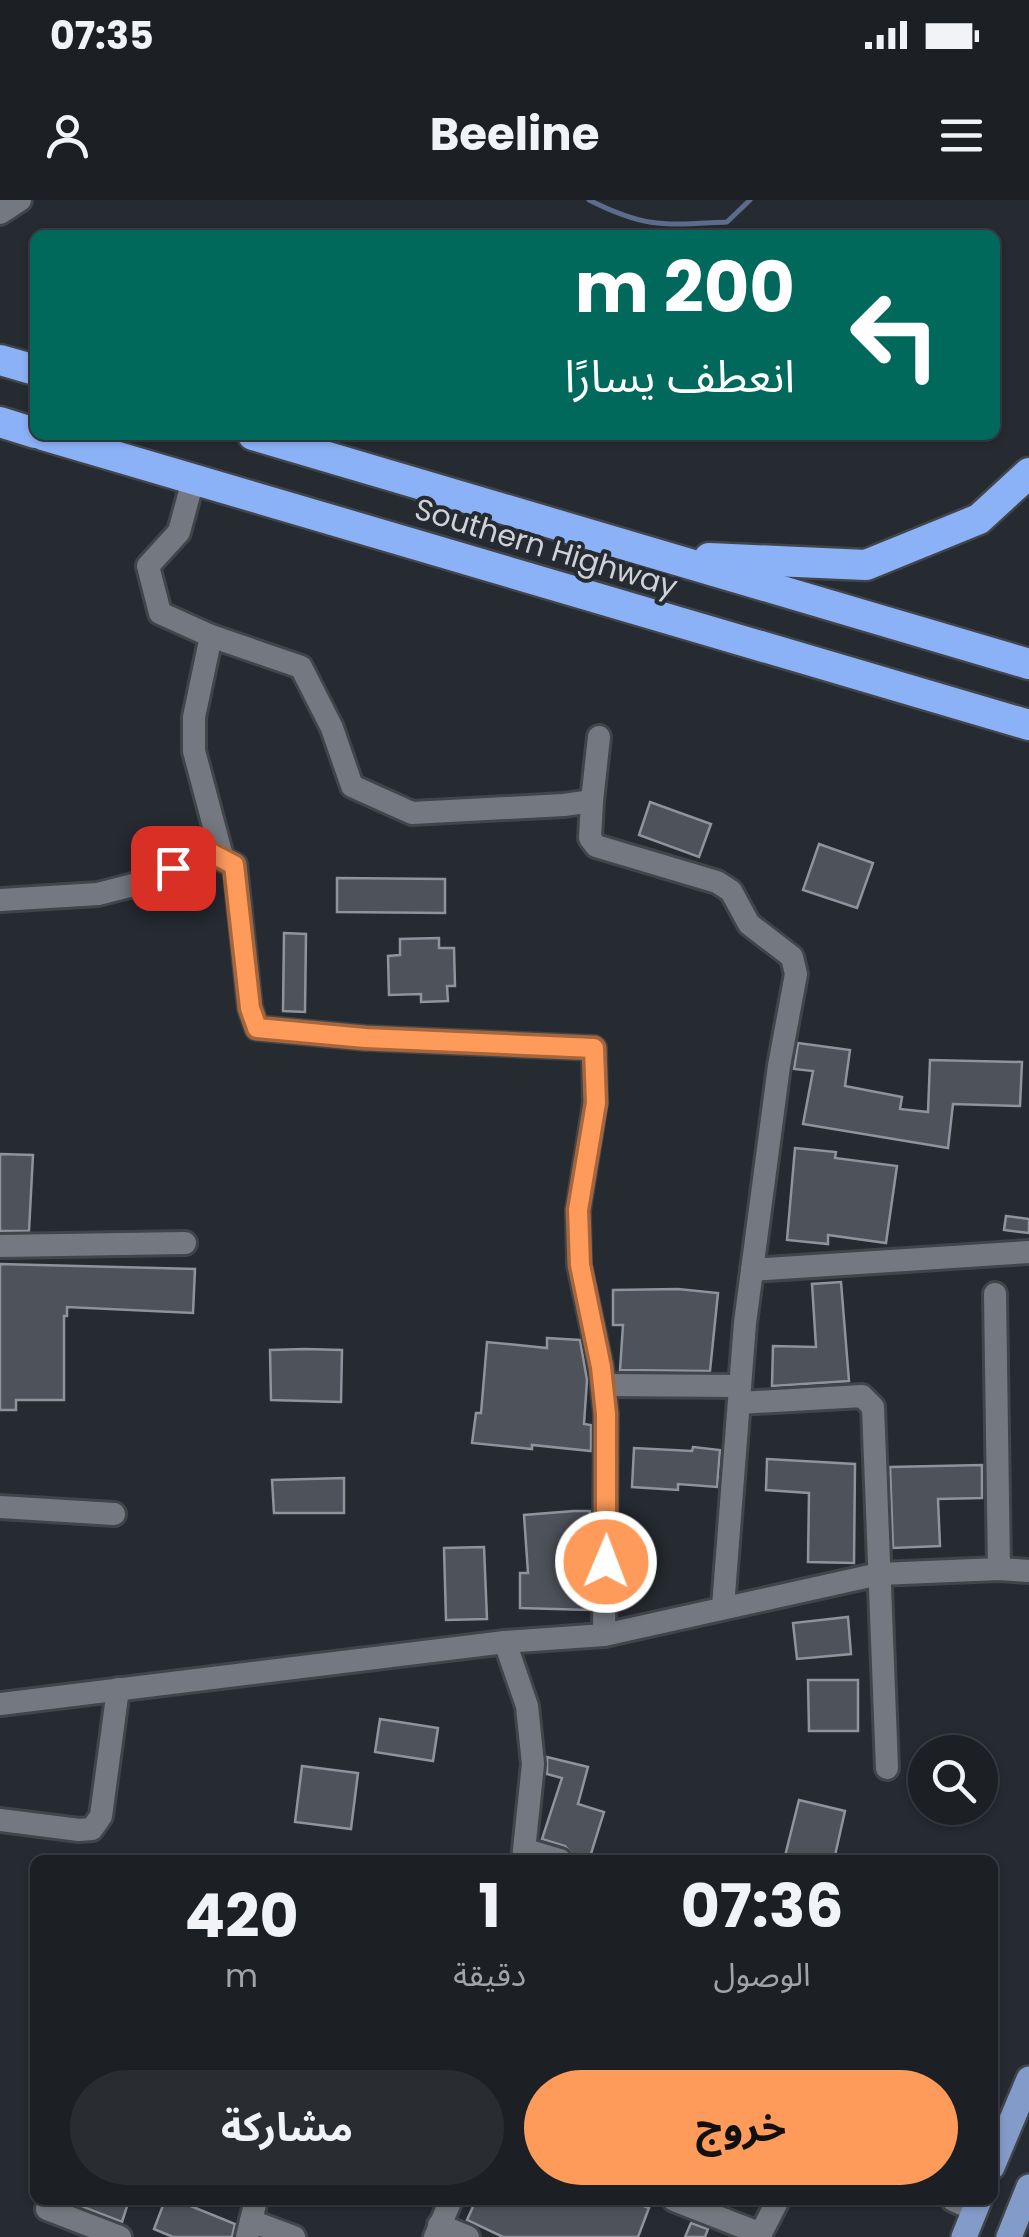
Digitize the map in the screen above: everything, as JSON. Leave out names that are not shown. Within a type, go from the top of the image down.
[{"type":"highway","points":[[0,360],[30,369]]},
{"type":"highway","points":[[0,422],[30,431]]},
{"type":"highway","name":"Southern Highway","points":[[60,440],[1029,725]]},
{"type":"highway","name":"Southern Highway","points":[[270,440],[1029,664]]},
{"type":"highway","points":[[655,554],[866,565],[979,519],[1029,473]]},
{"type":"highway","points":[[928,698],[1029,742]]},
{"type":"main road","points":[[998,2153],[1029,2080]]},
{"type":"main road","points":[[1009,2237],[1029,2187]]},
{"type":"main road","points":[[964,2237],[969,2205]]},
{"type":"street","points":[[0,213],[20,200]]},
{"type":"street","points":[[193,480],[179,532],[148,566],[160,613],[300,668],[332,728],[352,786],[412,813],[592,801]]},
{"type":"street","points":[[211,636],[194,717],[194,752],[223,860]]},
{"type":"street","points":[[599,737],[590,838],[596,846],[716,882],[731,891],[749,924],[792,957],[796,974],[779,1066],[752,1270],[724,1606]]},
{"type":"street","points":[[0,900],[98,894],[137,884],[209,852],[234,865],[250,1008],[257,1028],[365,1038],[594,1048],[596,1103],[578,1210],[580,1265],[603,1385],[608,1488],[604,1635]]},
{"type":"street","points":[[0,1246],[185,1242]]},
{"type":"street","points":[[752,1270],[1029,1252]]},
{"type":"street","points":[[996,1294],[999,1569]]},
{"type":"street","points":[[603,1385],[740,1394],[862,1396],[869,1400],[873,1407],[887,1768]]},
{"type":"street","points":[[0,1507],[114,1514]]},
{"type":"street","points":[[0,1704],[504,1642],[604,1635],[879,1574],[1029,1571]]},
{"type":"street","points":[[504,1642],[527,1706],[533,1764],[524,1855]]},
{"type":"street","points":[[0,1820],[79,1830],[92,1828],[101,1816],[118,1689]]},
{"type":"street","points":[[449,2205],[437,2231],[468,2237]]},
{"type":"street","points":[[686,2205],[760,2236],[776,2205]]},
{"type":"street","points":[[47,2209],[120,2237]]},
{"type":"street","points":[[251,2219],[294,2237]]},
{"type":"building","points":[[650,802],[711,824],[699,857],[639,835]]},
{"type":"building","points":[[819,844],[873,863],[857,908],[803,890]]},
{"type":"building","points":[[337,878],[445,879],[445,913],[337,912]]},
{"type":"building","points":[[284,933],[306,934],[305,1012],[283,1011]]},
{"type":"building","points":[[439,938],[439,948],[454,948],[455,986],[447,986],[448,1001],[421,1002],[421,994],[389,995],[388,956],[400,955],[400,939]]},
{"type":"building","points":[[798,1043],[850,1050],[845,1086],[902,1097],[900,1109],[928,1112],[930,1060],[1022,1062],[1020,1106],[953,1104],[948,1148],[803,1124],[813,1071],[794,1069]]},
{"type":"building","points":[[795,1148],[836,1152],[835,1158],[897,1166],[886,1243],[828,1235],[828,1244],[787,1240]]},
{"type":"building","points":[[0,1154],[33,1155],[29,1231],[0,1231]]},
{"type":"building","points":[[1006,1216],[1029,1219],[1029,1233],[1004,1230]]},
{"type":"building","points":[[0,1264],[195,1269],[193,1313],[67,1307],[64,1400],[16,1400],[16,1410],[0,1410]]},
{"type":"building","points":[[841,1282],[849,1381],[772,1386],[773,1346],[816,1347],[812,1284]]},
{"type":"building","points":[[613,1290],[718,1293],[710,1371],[620,1370],[623,1325],[613,1325]]},
{"type":"building","points":[[547,1338],[580,1340],[587,1380],[584,1424],[591,1425],[591,1451],[472,1443],[476,1413],[481,1413],[487,1342],[547,1348]]},
{"type":"building","points":[[270,1350],[342,1350],[341,1402],[271,1400]]},
{"type":"building","points":[[693,1447],[720,1450],[717,1487],[632,1487],[634,1448],[692,1451]]},
{"type":"building","points":[[767,1459],[855,1464],[854,1563],[808,1562],[809,1493],[766,1490]]},
{"type":"building","points":[[982,1465],[982,1498],[938,1499],[940,1546],[893,1548],[890,1467]]},
{"type":"building","points":[[344,1478],[344,1513],[274,1513],[272,1480]]},
{"type":"building","points":[[590,1511],[589,1610],[520,1608],[520,1573],[528,1573],[524,1515]]},
{"type":"building","points":[[484,1547],[487,1619],[446,1620],[444,1548]]},
{"type":"building","points":[[848,1617],[851,1654],[797,1659],[793,1623]]},
{"type":"building","points":[[808,1680],[858,1680],[858,1731],[809,1731]]},
{"type":"building","points":[[380,1719],[438,1728],[433,1761],[375,1752]]},
{"type":"building","points":[[547,1757],[588,1767],[578,1804],[604,1812],[591,1855],[572,1855],[565,1846],[542,1839],[562,1778],[547,1774]]},
{"type":"building","points":[[302,1766],[358,1773],[351,1829],[295,1822]]},
{"type":"building","points":[[799,1800],[845,1811],[835,1855],[785,1855]]},
{"type":"building","points":[[78,2205],[127,2205],[122,2222]]},
{"type":"building","points":[[163,2205],[188,2205],[235,2224],[232,2237],[173,2237],[154,2229]]},
{"type":"building","points":[[474,2205],[649,2208],[638,2237],[503,2237],[467,2220]]},
{"type":"building","points":[[691,2223],[708,2229],[705,2237],[685,2237]]},
{"type":"waterway","points":[[589,200],[626,216],[671,224],[727,222],[750,200]]},
{"type":"route","points":[[173,868],[209,852],[234,865],[250,1008],[257,1028],[365,1038],[594,1048],[596,1103],[578,1210],[580,1265],[601,1367],[606,1414],[606,1562]]}]
